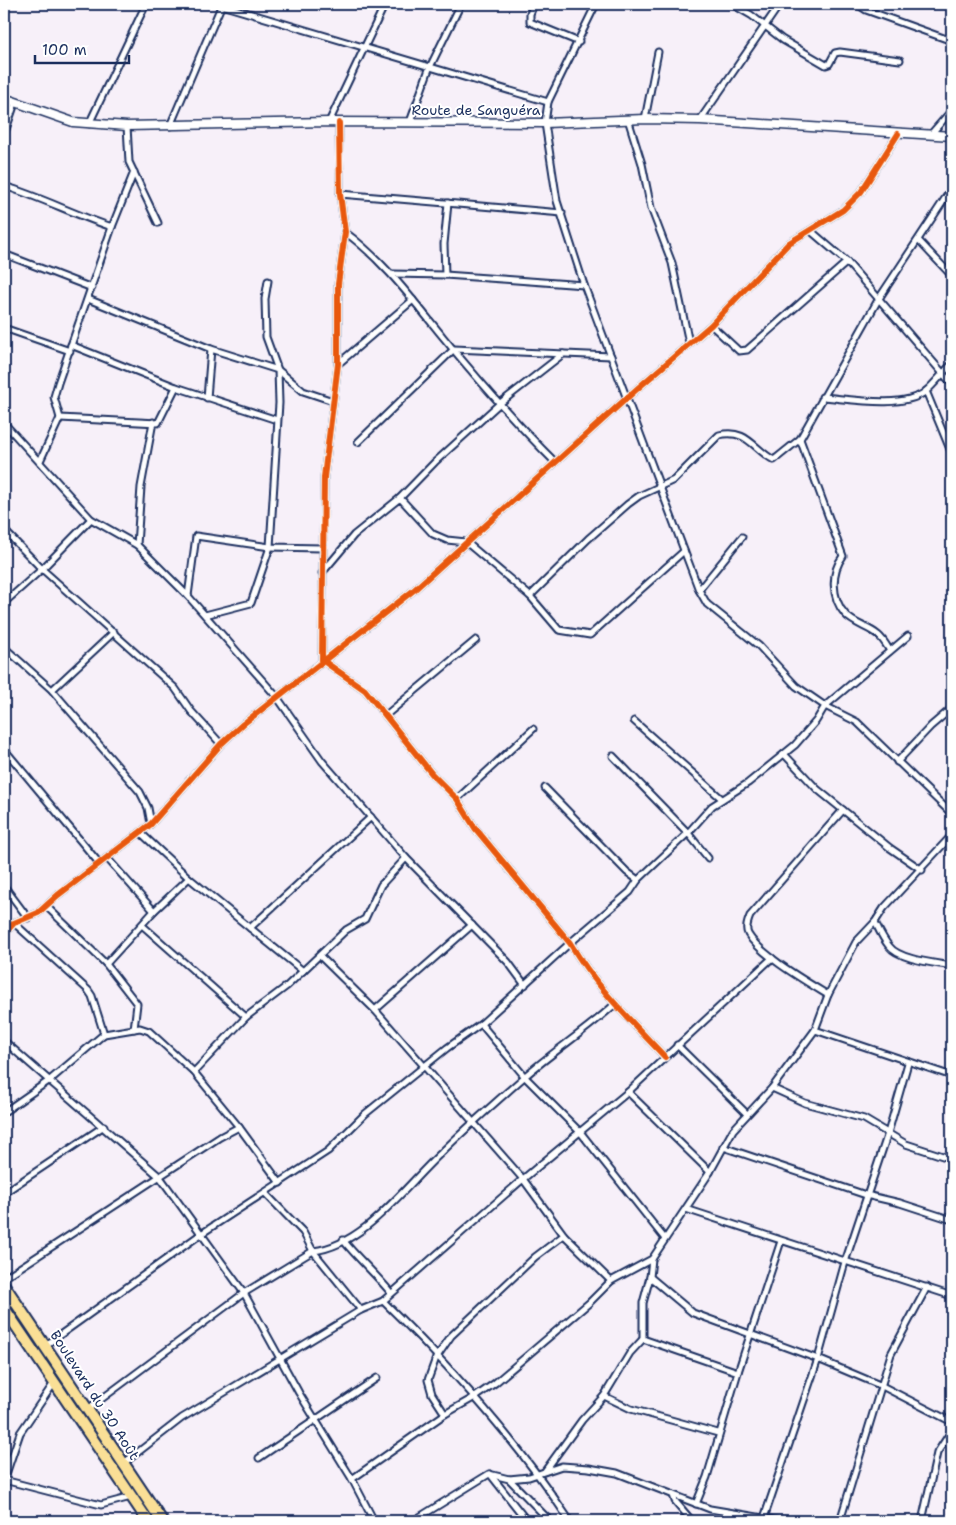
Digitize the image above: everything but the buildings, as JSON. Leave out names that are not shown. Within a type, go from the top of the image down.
[{"type":"highway","name":"Boulevard du 30 Août","points":[[4,1285],[46,1345],[162,1521]]},
{"type":"highway","name":"Boulevard du 30 Août","points":[[4,1308],[148,1521]]},
{"type":"street","points":[[89,124],[146,4]]},
{"type":"street","points":[[170,126],[220,4],[293,24],[364,49],[548,102]]},
{"type":"street","points":[[329,122],[385,4]]},
{"type":"street","points":[[410,122],[429,68],[461,4]]},
{"type":"street","points":[[534,4],[530,14],[530,22],[579,42]]},
{"type":"street","points":[[596,4],[548,102],[545,123],[557,201],[584,285],[699,590],[707,604],[759,646],[796,686],[825,706],[857,722],[897,762],[952,812]]},
{"type":"street","points":[[732,4],[783,40],[826,64],[837,52],[900,60]]},
{"type":"street","points":[[700,120],[780,4]]},
{"type":"street","points":[[857,4],[866,10],[952,41]]},
{"type":"street","points":[[646,119],[658,52]]},
{"type":"street","name":"Route de Sanguéra","points":[[4,98],[73,122],[127,126],[329,122],[545,123],[646,119],[700,120],[952,136]]},
{"type":"street","points":[[4,135],[15,103]]},
{"type":"street","points":[[931,134],[952,110]]},
{"type":"street","points":[[628,119],[642,164],[651,208],[672,263],[689,343]]},
{"type":"street","points":[[322,660],[324,477],[338,364],[338,284],[345,232],[340,194],[339,123]]},
{"type":"street","points":[[127,126],[129,162],[158,223]]},
{"type":"street","points":[[4,934],[14,922],[36,915],[99,863],[141,833],[221,744],[322,660],[414,590],[555,462],[689,343],[711,326],[788,243],[811,231],[843,210],[861,192],[898,134]]},
{"type":"street","points":[[40,461],[60,418],[54,397],[71,344],[112,226],[134,172]]},
{"type":"street","points":[[4,186],[47,200],[83,217],[112,226]]},
{"type":"street","points":[[530,596],[588,539],[628,504],[659,485],[674,480],[719,435],[729,432],[736,434],[757,445],[774,460],[800,439],[878,300],[919,241],[952,188]]},
{"type":"street","points":[[340,194],[562,213]]},
{"type":"street","points":[[445,275],[444,244],[448,203]]},
{"type":"street","points":[[811,231],[847,262],[952,384]]},
{"type":"street","points":[[345,232],[371,252],[393,274],[498,404],[555,462]]},
{"type":"street","points":[[919,241],[952,276]]},
{"type":"street","points":[[4,254],[92,288]]},
{"type":"street","points":[[711,326],[739,351],[747,350],[847,262]]},
{"type":"street","points":[[393,274],[445,275],[584,285]]},
{"type":"street","points":[[205,615],[251,603],[270,547],[278,370],[266,337],[265,299],[268,281]]},
{"type":"street","points":[[88,299],[211,349],[278,370],[303,391],[333,401]]},
{"type":"street","points":[[338,364],[413,300]]},
{"type":"street","points":[[4,328],[70,351]]},
{"type":"street","points":[[71,344],[176,387],[277,420]]},
{"type":"street","points":[[207,398],[211,349]]},
{"type":"street","points":[[358,442],[454,349],[611,356]]},
{"type":"street","points":[[322,573],[354,535],[400,498],[435,462],[498,404],[563,354]]},
{"type":"street","points":[[822,397],[875,402],[916,397],[926,391],[952,364]]},
{"type":"street","points":[[60,418],[153,422],[158,424],[176,387]]},
{"type":"street","points":[[926,391],[952,454]]},
{"type":"street","points":[[137,545],[141,487],[153,422]]},
{"type":"street","points":[[4,423],[91,519],[137,545],[188,596],[277,697],[322,761],[371,818],[406,858],[508,962],[525,985]]},
{"type":"street","points":[[800,439],[842,556],[835,566],[833,577],[837,599],[845,615],[879,636],[890,650]]},
{"type":"street","points":[[400,498],[433,534],[447,540],[466,542],[530,596],[560,630],[590,635],[684,551]]},
{"type":"street","points":[[4,603],[42,569],[91,519]]},
{"type":"street","points":[[4,530],[42,569],[175,688],[191,710],[221,744]]},
{"type":"street","points":[[188,596],[196,536],[270,547],[322,548]]},
{"type":"street","points":[[699,590],[742,537]]},
{"type":"street","points":[[52,690],[114,632]]},
{"type":"street","points":[[46,1345],[201,1234],[328,1151],[365,1114],[482,1024],[570,943],[630,892],[638,880],[688,833],[712,806],[784,754],[816,721],[825,706],[908,636]]},
{"type":"street","points":[[386,715],[476,640]]},
{"type":"street","points":[[4,647],[52,690],[140,792],[148,808],[151,824]]},
{"type":"street","points":[[322,660],[357,683],[386,715],[404,741],[432,774],[457,799],[475,828],[570,943],[578,957],[615,1004],[665,1056]]},
{"type":"street","points":[[897,762],[931,726],[952,708]]},
{"type":"street","points":[[634,721],[722,799]]},
{"type":"street","points":[[457,799],[533,729]]},
{"type":"street","points":[[4,749],[99,863]]},
{"type":"street","points":[[784,754],[817,789],[890,848],[922,870]]},
{"type":"street","points":[[613,756],[688,833],[708,858]]},
{"type":"street","points":[[545,788],[627,872],[638,880]]},
{"type":"street","points":[[828,994],[772,958],[748,935],[747,926],[750,916],[843,810]]},
{"type":"street","points":[[250,928],[371,818]]},
{"type":"street","points":[[141,833],[189,878],[303,971]]},
{"type":"street","points":[[545,1471],[582,1420],[604,1396],[630,1354],[643,1339],[643,1303],[650,1277],[652,1259],[710,1172],[732,1130],[772,1088],[815,1030],[828,994],[856,942],[875,922],[884,908],[922,870],[952,835]]},
{"type":"street","points":[[107,858],[154,911]]},
{"type":"street","points":[[194,1072],[246,1018],[287,986],[346,930],[364,919],[382,885],[406,858]]},
{"type":"street","points":[[106,964],[143,926],[154,911],[189,878]]},
{"type":"street","points":[[4,886],[28,918]]},
{"type":"street","points":[[46,906],[106,964],[137,1004],[134,1029]]},
{"type":"street","points":[[14,922],[88,990],[92,996],[104,1034]]},
{"type":"street","points":[[875,922],[890,948],[896,952],[952,966]]},
{"type":"street","points":[[375,1010],[472,925]]},
{"type":"street","points":[[143,926],[246,1018]]},
{"type":"street","points":[[320,956],[375,1010],[523,1179],[564,1235],[611,1281]]},
{"type":"street","points":[[124,1463],[182,1418],[280,1358],[302,1348],[361,1310],[383,1301],[523,1179],[628,1092],[772,958]]},
{"type":"street","points":[[88,1410],[244,1293],[313,1251],[321,1250],[343,1240],[369,1224],[399,1197],[413,1180],[525,1076],[615,1004]]},
{"type":"street","points":[[482,1024],[525,1076],[580,1133],[665,1239]]},
{"type":"street","points":[[4,1112],[50,1080],[104,1034],[134,1029],[149,1031],[194,1072],[239,1127],[280,1183]]},
{"type":"street","points":[[815,1030],[908,1063],[952,1076]]},
{"type":"street","points":[[4,1041],[104,1126],[160,1177],[244,1293],[315,1419],[352,1479],[374,1521]]},
{"type":"street","points":[[677,1045],[746,1114]]},
{"type":"street","points":[[764,1518],[818,1359],[845,1262],[888,1133],[908,1063]]},
{"type":"street","points":[[772,1088],[805,1104],[864,1119],[906,1144],[952,1159]]},
{"type":"street","points":[[628,1092],[710,1172]]},
{"type":"street","points":[[4,1194],[104,1126]]},
{"type":"street","points":[[4,1278],[220,1137],[239,1127]]},
{"type":"street","points":[[723,1147],[866,1196],[908,1205],[952,1220]]},
{"type":"street","points":[[265,1193],[303,1232],[313,1251],[361,1310]]},
{"type":"street","points":[[686,1209],[952,1296]]},
{"type":"street","points":[[445,1414],[429,1386],[430,1374],[436,1358],[451,1336],[535,1257],[564,1235]]},
{"type":"street","points":[[343,1240],[360,1261],[376,1274],[391,1293]]},
{"type":"street","points":[[696,1504],[707,1477],[718,1433],[781,1241]]},
{"type":"street","points":[[352,1479],[445,1414],[475,1398],[508,1373],[611,1281],[652,1259]]},
{"type":"street","points":[[650,1277],[693,1313],[818,1359],[882,1386],[952,1420]]},
{"type":"street","points":[[840,1521],[891,1354],[927,1287]]},
{"type":"street","points":[[383,1301],[475,1398],[537,1475],[570,1521]]},
{"type":"street","points":[[643,1339],[738,1372]]},
{"type":"street","points":[[259,1458],[377,1378]]},
{"type":"street","points":[[54,1383],[20,1433],[4,1480],[101,1506],[143,1493]]},
{"type":"street","points":[[604,1396],[630,1409],[718,1433]]},
{"type":"street","points":[[922,1521],[937,1453],[952,1430]]},
{"type":"street","points":[[413,1521],[489,1474],[509,1479],[537,1475],[545,1471],[573,1465],[617,1473],[720,1512],[781,1521]]},
{"type":"street","points":[[489,1474],[527,1521]]},
{"type":"street","points":[[509,1479],[550,1521]]},
{"type":"street","points":[[673,1495],[679,1507],[692,1521]]},
{"type":"cycle path","points":[[339,123],[340,194],[345,232],[338,284],[338,364],[324,477],[322,660],[365,690],[432,774],[457,799],[475,828],[570,943],[602,988],[665,1057]]},
{"type":"cycle path","points":[[4,934],[14,923],[38,913],[58,895],[151,824],[221,744],[243,724],[414,590],[638,388],[711,325],[789,243],[843,210],[861,192],[898,134]]}]
